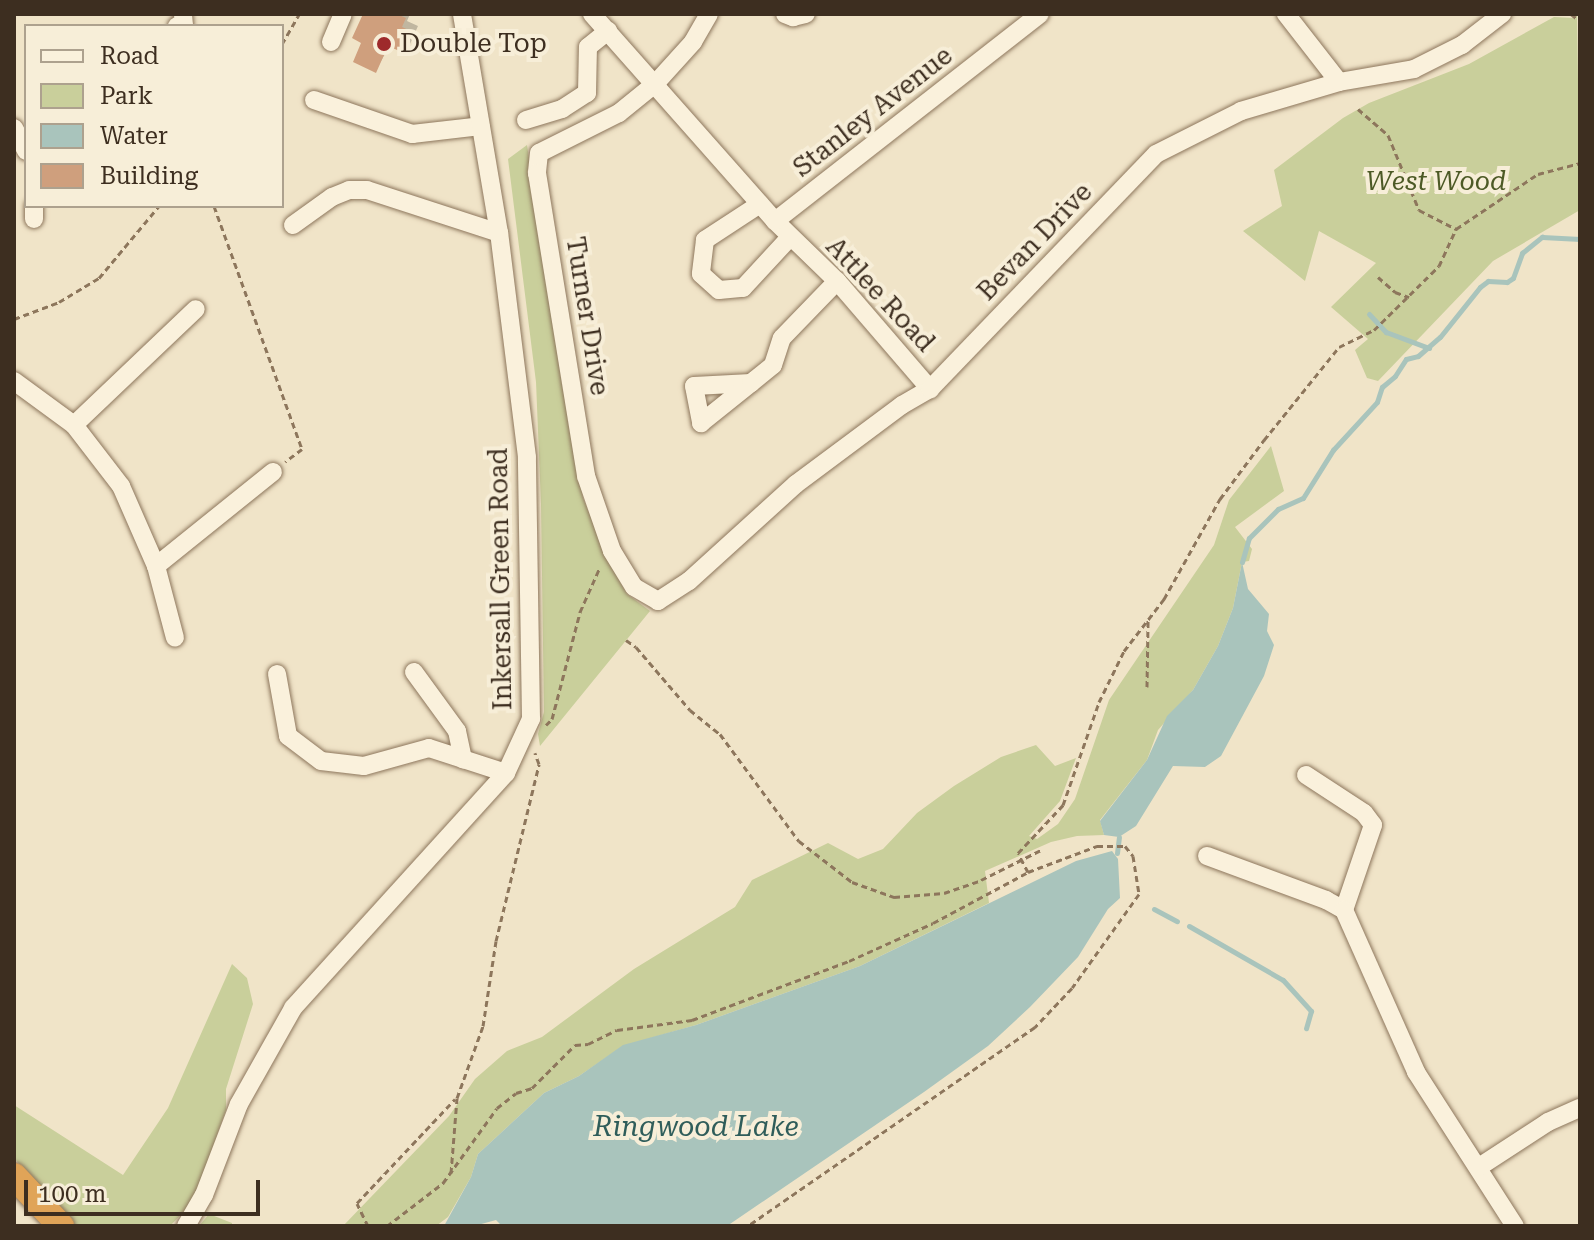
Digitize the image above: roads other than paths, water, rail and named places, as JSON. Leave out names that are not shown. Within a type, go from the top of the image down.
[{"type":"highway","points":[[14,1176],[61,1226]]},
{"type":"street","points":[[331,42],[343,14]]},
{"type":"street","name":"Inkersall Green Road","points":[[186,1226],[204,1195],[239,1104],[293,1008],[506,773],[525,739],[531,719],[527,457],[499,233],[462,14]]},
{"type":"street","name":"Attlee Road","points":[[592,14],[775,221],[837,281],[930,389]]},
{"type":"street","points":[[656,83],[693,42],[709,14]]},
{"type":"street","points":[[785,14],[793,17],[806,14]]},
{"type":"street","name":"Stanley Avenue","points":[[775,221],[1020,21],[1040,14]]},
{"type":"street","points":[[1286,14],[1339,82]]},
{"type":"street","name":"Bevan Drive","points":[[658,601],[689,581],[796,484],[902,405],[930,389],[1156,154],[1241,111],[1339,82],[1414,69],[1462,45],[1502,14]]},
{"type":"street","points":[[526,120],[562,109],[587,93],[588,47],[608,31]]},
{"type":"street","name":"Turner Drive","points":[[656,83],[619,113],[539,153],[537,173],[586,476],[612,551],[634,587],[658,601]]},
{"type":"street","points":[[314,100],[412,134],[481,126]]},
{"type":"street","points":[[14,128],[24,147]]},
{"type":"street","points":[[293,225],[332,197],[349,190],[367,190],[499,233]]},
{"type":"street","name":"Attlee Road","points":[[760,204],[705,240],[701,274],[719,290],[743,288],[790,237]]},
{"type":"street","points":[[751,383],[773,365],[782,338],[837,281]]},
{"type":"street","points":[[74,425],[196,309]]},
{"type":"street","points":[[14,381],[74,425],[121,486],[156,566],[175,638]]},
{"type":"street","points":[[156,566],[273,472]]},
{"type":"street","points":[[414,672],[457,731],[463,759]]},
{"type":"street","points":[[277,674],[288,736],[321,761],[364,766],[429,748],[506,773]]},
{"type":"street","points":[[1306,775],[1364,813],[1373,825],[1344,910]]},
{"type":"street","points":[[1207,856],[1326,900],[1344,910],[1416,1072],[1515,1226]]},
{"type":"street","points":[[1479,1167],[1548,1122],[1580,1108]]},
{"type":"water","points":[[1242,562],[1248,589],[1269,614],[1267,631],[1274,645],[1264,676],[1221,756],[1205,767],[1173,766],[1136,826],[1119,837],[1104,835],[1100,821],[1147,760],[1167,716],[1193,690],[1218,646],[1233,608]]},
{"type":"water","name":"Ringwood Lake","points":[[1112,851],[1118,859],[1120,898],[1108,909],[1078,957],[1030,1007],[988,1046],[727,1226],[502,1226],[496,1220],[474,1226],[444,1226],[471,1177],[478,1154],[544,1093],[579,1076],[623,1045],[696,1025],[860,966],[1076,861]]},
{"type":"waterway","points":[[1242,562],[1249,538],[1278,509],[1303,498],[1333,450],[1377,402],[1382,387],[1395,376],[1406,359],[1418,356],[1440,337],[1480,287],[1488,281],[1507,282],[1513,278],[1522,253],[1542,237],[1580,239]]},
{"type":"waterway","points":[[1369,314],[1386,332],[1429,348]]},
{"type":"waterway","points":[[1117,853],[1119,837]]},
{"type":"waterway","points":[[1154,909],[1177,921]]},
{"type":"waterway","points":[[1189,926],[1283,980],[1311,1011],[1306,1028]]},
{"type":"place","name":"Double Top","points":[[384,44]]},
{"type":"park label","name":"West Wood","points":[[1436,182]]}]
